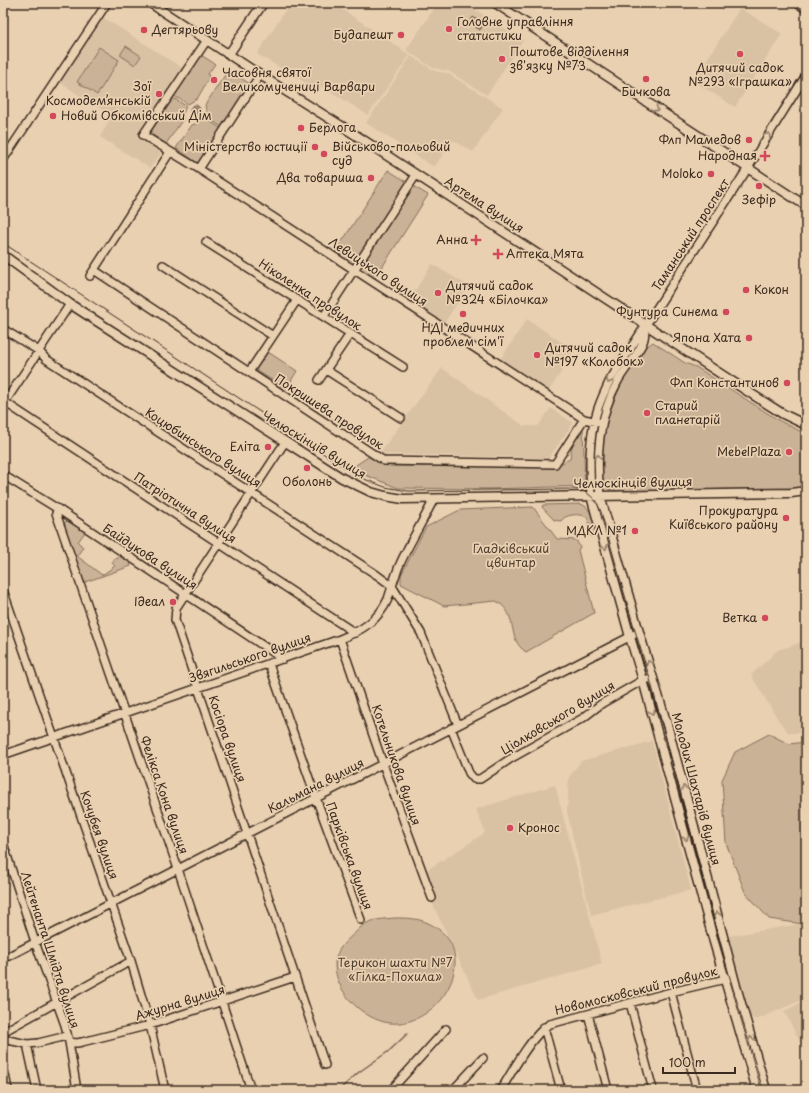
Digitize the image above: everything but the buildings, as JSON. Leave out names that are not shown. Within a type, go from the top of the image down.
[{"type":"main road","name":"Артема вулиця","points":[[150,3],[260,75],[339,124],[766,403],[806,425]]},
{"type":"main road","points":[[229,54],[263,3]]},
{"type":"main road","points":[[494,3],[806,206]]},
{"type":"main road","name":"Челюскінців вулиця","points":[[3,255],[70,304],[342,478],[371,492],[403,499],[434,499],[791,493],[806,491]]},
{"type":"main road","name":"Молодих Шахтарів вулиця","points":[[591,496],[725,980],[757,1090]]},
{"type":"main road","name":"Молодих Шахтарів вулиця","points":[[600,496],[653,678],[766,1090]]},
{"type":"street","points":[[3,160],[107,3]]},
{"type":"street","points":[[797,3],[806,9]]},
{"type":"street","name":"Левицького вулиця","points":[[207,40],[143,135],[200,169],[354,271],[584,419],[602,423]]},
{"type":"street","points":[[200,169],[260,75]]},
{"type":"street","name":"Таманський проспект","points":[[591,496],[590,454],[594,421],[602,396],[610,380],[748,168],[806,75]]},
{"type":"street","name":"Покришева провулок","points":[[170,152],[92,273],[249,372],[384,461],[555,464],[584,419]]},
{"type":"street","points":[[324,316],[416,175]]},
{"type":"street","name":"Ніколенка провулок","points":[[206,242],[403,367]]},
{"type":"street","points":[[163,265],[273,336]]},
{"type":"street","points":[[249,372],[297,300]]},
{"type":"street","points":[[4,403],[70,304]]},
{"type":"street","name":"Таманський проспект","points":[[600,496],[598,462],[602,423],[608,402],[615,387],[643,342],[646,325]]},
{"type":"street","name":"Коцюбинського вулиця","points":[[3,329],[39,352],[46,359],[392,586]]},
{"type":"street","points":[[319,380],[350,334]]},
{"type":"street","points":[[326,370],[401,418]]},
{"type":"street","name":"Патріотична вулиця","points":[[4,403],[220,543],[355,633]]},
{"type":"street","name":"Косіора вулиця","points":[[285,442],[176,608],[175,620],[325,1065]]},
{"type":"street","name":"Байдукова вулиця","points":[[3,475],[58,509],[186,593],[283,659]]},
{"type":"street","name":"Звягильського вулиця","points":[[3,755],[125,714],[355,633],[373,620],[382,608],[400,565],[434,499]]},
{"type":"street","name":"Фелікса Кона вулиця","points":[[58,509],[56,513],[178,869],[251,1090]]},
{"type":"street","points":[[392,586],[421,633],[455,727]]},
{"type":"street","name":"Кочубея вулиця","points":[[3,590],[131,961],[150,1026],[165,1090]]},
{"type":"street","name":"Кальмана вулиця","points":[[3,959],[639,632]]},
{"type":"street","name":"Котельникова вулиця","points":[[340,639],[383,764],[432,898]]},
{"type":"street","name":"Парківська вулиця","points":[[269,664],[361,920]]},
{"type":"street","name":"Ціолковського вулиця","points":[[455,727],[469,773],[474,779],[480,779],[510,758],[583,718],[601,704],[643,680],[653,678]]},
{"type":"street","name":"Лейтенанта Шмідта вулиця","points":[[3,842],[35,942],[57,1002],[68,1039],[77,1090]]},
{"type":"street","points":[[3,1032],[131,961]]},
{"type":"street","name":"Ажурна вулиця","points":[[3,1039],[27,1044],[68,1039],[77,1043],[82,1042],[150,1026],[295,977]]},
{"type":"street","name":"Новомосковський провулок","points":[[544,1027],[550,1024],[671,992],[734,977]]},
{"type":"street","points":[[671,992],[698,1090]]},
{"type":"street","points":[[630,1003],[653,1090]]},
{"type":"street","points":[[588,1014],[608,1090]]},
{"type":"street","points":[[501,1090],[536,1036],[544,1027]]},
{"type":"street","points":[[544,1027],[561,1090]]},
{"type":"street","points":[[391,1090],[446,1029]]},
{"type":"street","points":[[27,1044],[37,1090]]},
{"type":"street","points":[[453,1090],[483,1058]]},
{"type":"street","points":[[3,1064],[8,1090]]},
{"type":"shaded area","points":[[290,3],[333,3],[410,55],[368,115],[322,86],[319,91],[257,54]]},
{"type":"shaded area","points":[[438,3],[465,3],[523,40],[487,95],[448,71],[433,68],[406,50]]},
{"type":"shaded area","name":"Дитячий садок №293 «Іграшка»","points":[[740,8],[782,34],[735,107],[693,81]]},
{"type":"shaded area","points":[[101,16],[184,69],[138,138],[161,153],[150,168],[100,137],[112,116],[59,82]]},
{"type":"shaded area","points":[[473,17],[484,24],[480,30],[469,23]]},
{"type":"shaded area","points":[[411,56],[435,71],[447,73],[503,108],[473,152],[453,140],[434,167],[366,123]]},
{"type":"shaded area","points":[[193,105],[197,105],[200,110],[197,115],[193,115],[190,112],[190,108]]},
{"type":"shaded area","name":"Дитячий садок №324 «Білочка»","points":[[432,264],[468,286],[444,323],[409,300]]},
{"type":"shaded area","name":"Дитячий садок №197 «Колобок»","points":[[527,319],[575,351],[548,392],[500,360]]},
{"type":"shaded area","points":[[442,368],[524,426],[538,426],[551,408],[573,423],[549,458],[379,454]]},
{"type":"shaded area","points":[[806,640],[806,731],[800,733],[789,733],[779,721],[751,675],[778,650]]},
{"type":"shaded area","points":[[652,741],[691,890],[591,915],[567,812],[569,777],[581,761]]},
{"type":"shaded area","points":[[555,785],[602,964],[478,1000],[419,875],[485,833],[476,809]]},
{"type":"shaded area","points":[[806,923],[806,998],[756,1020],[747,1015],[727,943],[729,936]]},
{"type":"shaded area","points":[[806,1001],[806,1053],[784,1011]]},
{"type":"green space","points":[[126,46],[141,56],[135,65],[120,55]]},
{"type":"green space","points":[[99,47],[119,60],[97,95],[77,82]]},
{"type":"green space","points":[[201,55],[215,64],[208,74],[209,78],[197,99],[188,104],[174,96]]},
{"type":"green space","points":[[233,73],[250,84],[222,127],[204,116],[206,111],[205,105],[225,75]]},
{"type":"green space","points":[[173,98],[186,106],[182,116],[183,119],[166,144],[150,133]]},
{"type":"green space","points":[[202,116],[223,130],[199,164],[176,148],[192,125],[198,123]]},
{"type":"green space","points":[[388,170],[407,182],[354,266],[334,254]]},
{"type":"green space","points":[[413,186],[428,195],[374,280],[359,270]]},
{"type":"green space","points":[[653,342],[685,363],[696,367],[778,420],[806,434],[806,488],[619,491],[607,489],[602,480],[601,462],[604,430],[607,417],[625,375],[643,349]]},
{"type":"green space","points":[[268,352],[297,371],[286,389],[256,370]]},
{"type":"green space","points":[[583,428],[585,486],[489,489],[398,488],[350,469],[368,457],[391,466],[554,467],[570,459],[573,438]]},
{"type":"green space","points":[[543,505],[584,505],[590,512],[597,534],[590,536],[587,517],[573,515],[566,517],[561,521],[554,520],[542,507]]},
{"type":"green space","name":"Гладківський цвинтар","points":[[533,507],[557,539],[576,540],[580,547],[578,550],[594,613],[526,652],[516,640],[508,612],[496,601],[444,606],[401,584],[401,575],[426,527],[460,510]]},
{"type":"green space","points":[[68,521],[85,532],[78,542],[83,547],[77,556],[102,575],[115,566],[112,563],[115,558],[117,559],[119,556],[130,563],[131,566],[85,582],[63,525]]},
{"type":"green space","points":[[769,734],[789,744],[806,742],[806,922],[803,924],[769,919],[745,892],[726,843],[722,780],[735,752]]},
{"type":"green space","name":"Терикон шахти №7 «Гілка-Похила»","points":[[395,918],[424,921],[445,935],[453,950],[455,967],[450,985],[440,1000],[426,1013],[409,1021],[390,1023],[380,1021],[370,1016],[360,1010],[352,1002],[339,984],[335,963],[337,953],[349,938],[363,925],[374,920]]},
{"type":"waterway","points":[[339,1090],[359,1072],[389,1051],[407,1034]]},
{"type":"tram line","points":[[3,243],[359,477],[385,487],[408,491],[574,489],[584,491],[591,496],[597,503],[601,512],[650,679],[730,978],[763,1090]]},
{"type":"place","name":"Головне управління статистики","points":[[449,29]]},
{"type":"place","name":"Дегтярьову","points":[[144,30]]},
{"type":"place","name":"Будапешт","points":[[401,35]]},
{"type":"place","name":"Дитячий садок №293 «Іграшка»","points":[[740,54]]},
{"type":"place","name":"Поштове відділення зв'язку №73","points":[[502,59]]},
{"type":"place","name":"Бичкова","points":[[646,79]]},
{"type":"place","name":"Часовня святої Великомучениці Варвари","points":[[214,80]]},
{"type":"place","name":"Зої Космодем’янській","points":[[159,94]]},
{"type":"place","name":"Новий Обкомівський Дім","points":[[53,116]]},
{"type":"place","name":"Берлога","points":[[301,128]]},
{"type":"place","name":"Флп Мамедов","points":[[749,140]]},
{"type":"place","name":"Міністерство юстиції","points":[[315,147]]},
{"type":"place","name":"Військово-польовий суд","points":[[324,154]]},
{"type":"place","name":"Народная","points":[[765,156]]},
{"type":"place","name":"Moloko","points":[[711,174]]},
{"type":"place","name":"Два товариша","points":[[371,178]]},
{"type":"place","name":"Зефір","points":[[759,186]]},
{"type":"place","name":"Анна","points":[[476,240]]},
{"type":"place","name":"Аптека Мята","points":[[498,254]]},
{"type":"place","name":"Кокон","points":[[746,290]]},
{"type":"place","name":"Дитячий садок №324 «Білочка»","points":[[438,293]]},
{"type":"place","name":"Фунтура Синема","points":[[726,312]]},
{"type":"place","name":"НДІ медичних проблем сім'ї","points":[[463,314]]},
{"type":"place","name":"Япона Хата","points":[[749,338]]},
{"type":"place","name":"Дитячий садок №197 «Колобок»","points":[[537,355]]},
{"type":"place","name":"Флп Константинов","points":[[787,383]]},
{"type":"place","name":"Старий планетарій","points":[[647,413]]},
{"type":"place","name":"Еліта","points":[[268,447]]},
{"type":"place","name":"MebelPlaza","points":[[789,452]]},
{"type":"place","name":"Оболонь","points":[[307,468]]},
{"type":"place","name":"Прокуратура Київського району","points":[[786,518]]},
{"type":"place","name":"МДКЛ №1","points":[[635,531]]},
{"type":"place","name":"Ідеал","points":[[173,602]]},
{"type":"place","name":"Ветка","points":[[765,618]]},
{"type":"place","name":"Кронос","points":[[510,828]]}]
